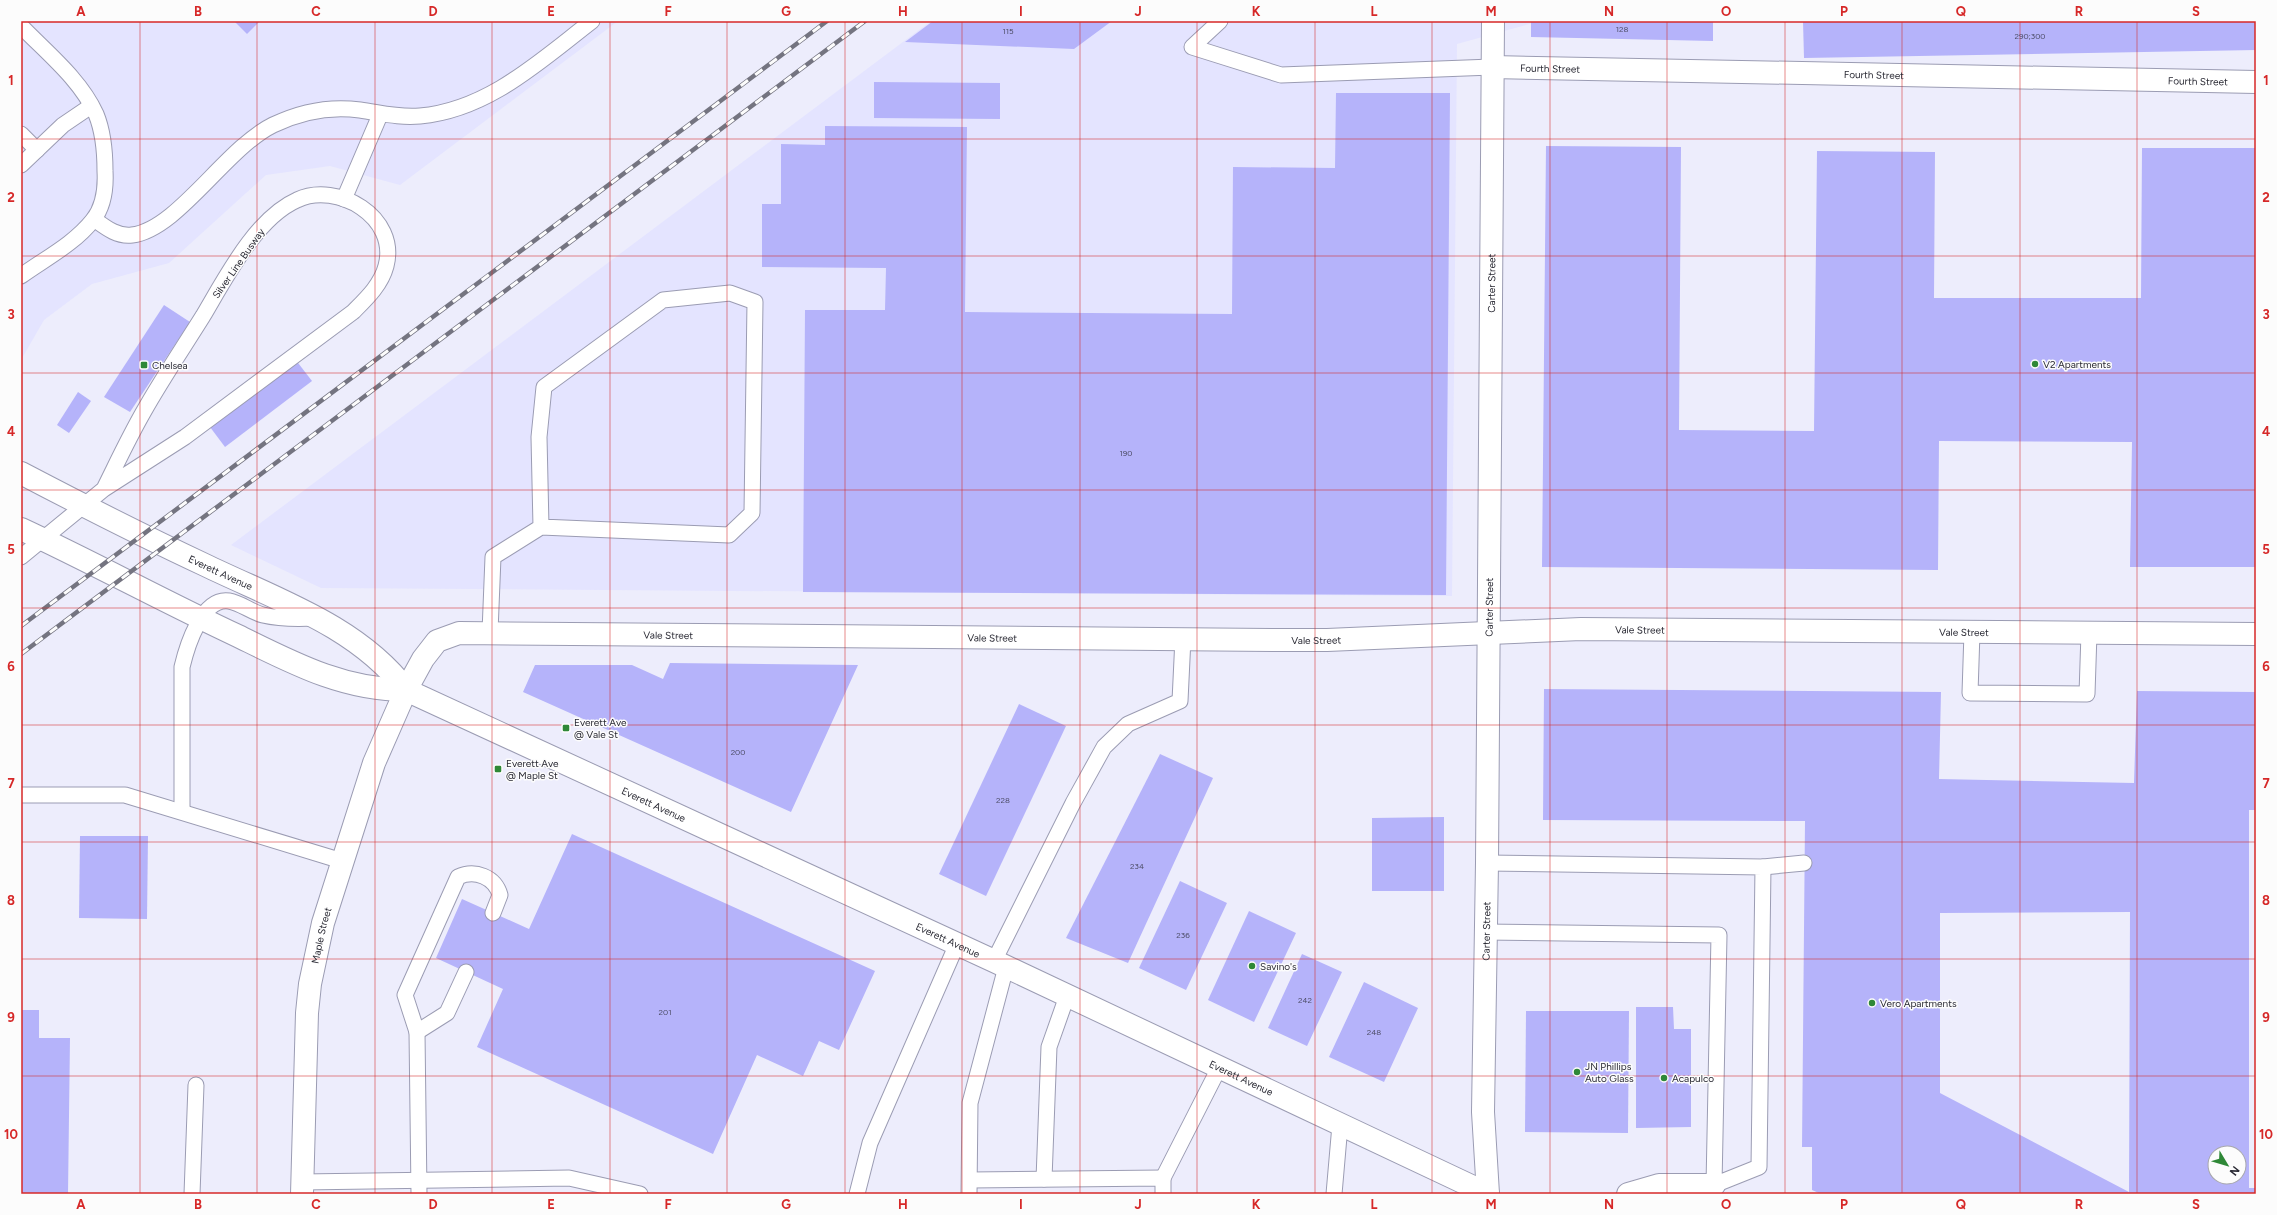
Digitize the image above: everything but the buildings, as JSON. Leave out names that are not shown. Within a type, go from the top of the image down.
[{"type":"street","name":"Carter Street","points":[[1488,1194],[1483,1112],[1484,932],[1487,863],[1487,632],[1493,21]]},
{"type":"street","name":"Fourth Street","points":[[1492,67],[2256,82]]},
{"type":"street","name":"Everett Avenue","points":[[21,473],[84,506],[315,618],[371,652],[395,676],[406,690]]},
{"type":"street","name":"Everett Avenue","points":[[21,529],[201,619],[336,680],[372,689],[406,690],[1000,964],[1488,1194]]},
{"type":"street","name":"Vale Street","points":[[406,690],[415,671],[437,641],[459,633],[490,632],[1327,640],[1582,629],[2256,634]]},
{"type":"street","name":"Maple Street","points":[[302,1188],[305,1041],[310,984],[323,923],[374,763],[406,690]]},
{"type":"street","points":[[1628,1194],[1659,1185],[1714,1185]]},
{"type":"lane","points":[[94,219],[111,231],[120,234],[142,233],[164,221],[235,152],[260,132],[287,118],[319,110],[342,108],[362,110],[380,115],[421,116],[455,109],[481,100],[514,80],[592,21]]},
{"type":"lane","points":[[1220,21],[1192,47],[1281,75],[1492,67]]},
{"type":"lane","points":[[21,26],[78,85],[91,106],[102,135],[105,178],[103,201],[94,219],[75,238],[21,276]]},
{"type":"lane","points":[[21,165],[68,121],[91,106]]},
{"type":"lane","points":[[344,199],[380,115]]},
{"type":"lane","points":[[21,134],[37,150]]},
{"type":"lane","name":"Silver Line Busway","points":[[21,557],[104,489],[185,437],[353,312],[374,289],[386,265],[387,244],[380,226],[366,210],[344,199],[323,195],[311,195],[296,200],[284,208],[261,229],[229,273],[143,412],[104,489]]},
{"type":"lane","points":[[490,632],[493,556],[541,527],[729,534],[752,513],[755,302],[730,293],[663,300],[544,387],[539,437],[541,527]]},
{"type":"lane","points":[[182,811],[182,667],[188,646],[201,619],[214,604],[227,601],[272,617],[315,618]]},
{"type":"lane","points":[[1972,632],[1970,694],[2087,694],[2089,633]]},
{"type":"lane","points":[[1163,1178],[1044,1179],[970,1187],[970,1103],[1000,964],[1073,803],[1104,747],[1128,724],[1180,701],[1183,638]]},
{"type":"lane","points":[[21,795],[125,795],[182,811],[342,861]]},
{"type":"lane","points":[[1487,863],[1763,867],[1804,863]]},
{"type":"lane","points":[[1484,932],[1719,935],[1714,1185],[1759,1167],[1763,867]]},
{"type":"lane","points":[[419,1187],[417,1032],[405,995],[458,876],[466,873],[474,873],[493,882],[500,895],[493,913]]},
{"type":"lane","points":[[857,1194],[870,1143],[957,944]]},
{"type":"lane","points":[[417,1032],[447,1013],[466,972]]},
{"type":"lane","points":[[1044,1179],[1049,1047],[1067,996]]},
{"type":"lane","points":[[1163,1194],[1163,1178],[1219,1068]]},
{"type":"lane","points":[[192,1194],[196,1085]]},
{"type":"lane","points":[[1334,1194],[1340,1125]]},
{"type":"lane","points":[[302,1188],[419,1187],[569,1178],[640,1194]]},
{"type":"shaded area","points":[[21,21],[618,21],[400,185],[330,166],[266,175],[169,263],[92,284],[44,320],[21,360]]},
{"type":"shaded area","points":[[931,21],[1540,21],[1457,44],[1452,596],[321,588],[231,545]]},
{"type":"railway","points":[[21,626],[827,21]]},
{"type":"railway","points":[[21,654],[865,21]]},
{"type":"place","name":"V2 Apartments","points":[[2035,364]]},
{"type":"place","name":"Chelsea","points":[[144,365]]},
{"type":"place","name":"Everett Ave @ Vale St","points":[[566,728]]},
{"type":"place","name":"Everett Ave @ Maple St","points":[[498,769]]},
{"type":"place","name":"Savino's","points":[[1252,966]]},
{"type":"place","name":"Vero Apartments","points":[[1872,1003]]},
{"type":"place","name":"JN Phillips Auto Glass","points":[[1577,1072]]},
{"type":"place","name":"Acapulco","points":[[1664,1078]]}]
